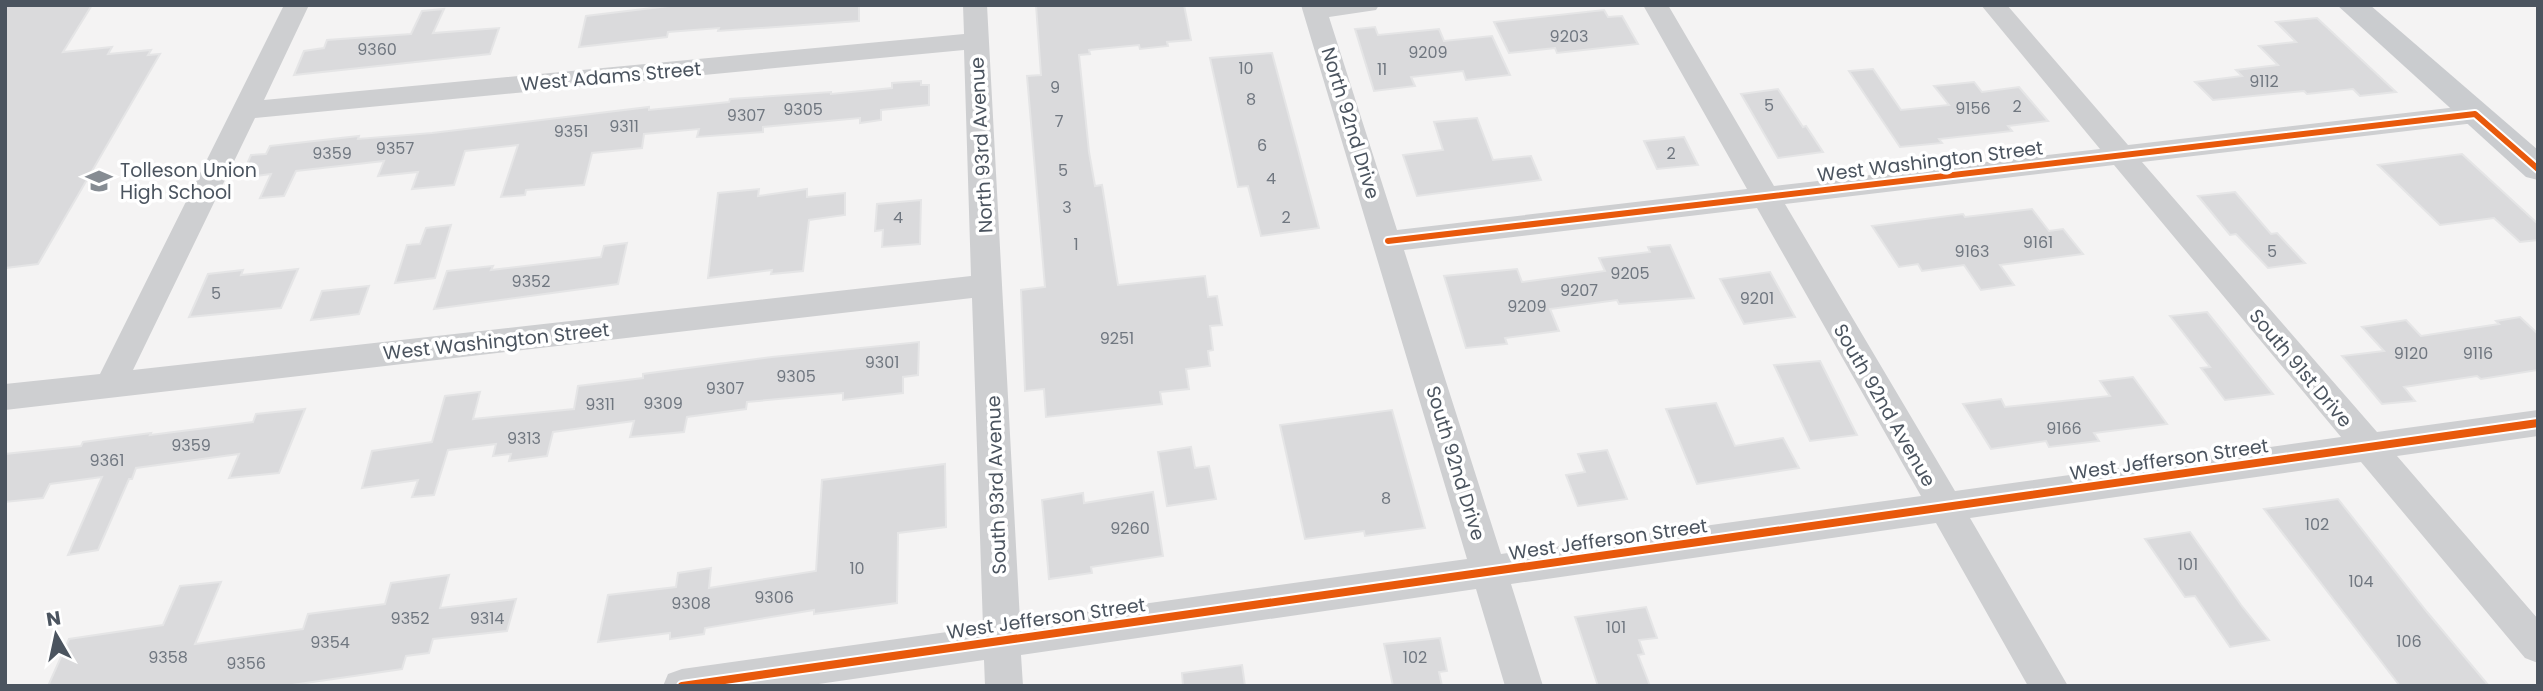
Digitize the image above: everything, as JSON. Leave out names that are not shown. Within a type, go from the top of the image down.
[{"type":"main road","points":[[2352,5],[2538,169]]},
{"type":"street","points":[[110,385],[297,5]]},
{"type":"street","name":"North 93rd Avenue","points":[[975,5],[987,285]]},
{"type":"street","points":[[1314,8],[1367,5]]},
{"type":"street","name":"South 92nd Avenue","points":[[1655,5],[2049,686]]},
{"type":"street","name":"South 91st Drive","points":[[1993,5],[2538,646]]},
{"type":"street","name":"North 92nd Drive","points":[[1314,8],[1388,241]]},
{"type":"street","name":"West Adams Street","points":[[245,110],[976,41]]},
{"type":"street","name":"West Washington Street","points":[[1388,241],[2475,114]]},
{"type":"street","name":"South 92nd Drive","points":[[1388,241],[1524,686]]},
{"type":"street","name":"West Washington Street","points":[[5,397],[987,285]]},
{"type":"street","name":"South 93rd Avenue","points":[[987,285],[1004,686]]},
{"type":"street","name":"West Jefferson Street","points":[[682,686],[2538,423]]},
{"type":"building","points":[[5,5],[92,5],[63,52],[112,47],[108,54],[151,50],[148,55],[160,54],[38,264],[5,268]]},
{"type":"building","points":[[677,5],[859,5],[859,21],[668,32],[667,37],[579,47],[586,16]]},
{"type":"building","points":[[1036,5],[1184,5],[1191,40],[1167,42],[1168,46],[1140,49],[1139,45],[1089,50],[1090,54],[1079,55],[1089,152],[1095,186],[1102,185],[1118,285],[1205,276],[1208,297],[1217,296],[1222,325],[1210,326],[1213,350],[1208,351],[1210,366],[1186,369],[1189,389],[1160,392],[1162,404],[1046,417],[1044,389],[1025,391],[1021,290],[1045,287],[1027,76],[1041,75]]},
{"type":"building","points":[[444,9],[433,33],[499,28],[490,54],[294,75],[304,51],[324,48],[327,40],[411,34],[422,11]]},
{"type":"building","points":[[1604,10],[1608,17],[1622,16],[1638,44],[1557,53],[1555,48],[1509,53],[1494,22]]},
{"type":"building","points":[[2317,18],[2396,92],[2360,96],[2353,89],[2307,94],[2304,91],[2213,100],[2195,82],[2242,76],[2236,70],[2278,65],[2259,46],[2296,42],[2276,22]]},
{"type":"building","points":[[1375,27],[1378,35],[1439,29],[1444,41],[1492,36],[1510,75],[1466,80],[1463,71],[1411,77],[1415,86],[1374,91],[1355,29]]},
{"type":"building","points":[[1272,53],[1319,228],[1261,236],[1248,186],[1238,187],[1210,58]]},
{"type":"building","points":[[1873,69],[1901,110],[1949,105],[1934,86],[1974,82],[1982,92],[2019,87],[2048,121],[2008,126],[2012,131],[1939,139],[1942,143],[1900,147],[1849,71]]},
{"type":"building","points":[[921,81],[921,85],[929,85],[929,105],[881,110],[881,120],[860,123],[860,118],[763,127],[763,132],[697,137],[699,129],[644,134],[642,148],[592,153],[584,185],[526,190],[525,195],[501,197],[518,145],[465,151],[454,185],[412,189],[418,172],[378,176],[384,161],[296,171],[284,196],[260,198],[271,174],[241,178],[251,155],[266,154],[270,146],[359,136],[358,139],[432,133],[649,107],[649,110],[729,102],[730,99],[892,88],[892,83]]},
{"type":"building","points":[[1778,89],[1823,152],[1778,158],[1741,94]]},
{"type":"building","points":[[1477,118],[1493,160],[1531,156],[1541,180],[1417,196],[1403,155],[1443,150],[1434,122]]},
{"type":"building","points":[[1684,137],[1698,165],[1657,169],[1644,141]]},
{"type":"building","points":[[2462,154],[2538,224],[2538,240],[2520,242],[2494,218],[2440,225],[2378,165]]},
{"type":"building","points":[[759,189],[758,196],[807,189],[807,197],[845,193],[845,215],[809,220],[803,271],[771,274],[772,270],[708,278],[718,193]]},
{"type":"building","points":[[2235,192],[2271,234],[2277,233],[2305,263],[2268,268],[2236,234],[2230,235],[2198,196]]},
{"type":"building","points":[[921,200],[920,244],[882,247],[883,230],[875,231],[877,204]]},
{"type":"building","points":[[2032,209],[2049,231],[2063,229],[2083,254],[2000,265],[2014,285],[1981,290],[1964,265],[1922,271],[1918,264],[1899,267],[1872,226],[1963,214],[1965,217]]},
{"type":"building","points":[[451,225],[435,278],[395,283],[407,245],[420,244],[426,228]]},
{"type":"building","points":[[627,243],[618,284],[434,309],[447,271],[493,266],[491,270],[601,257],[604,246]]},
{"type":"building","points":[[1670,245],[1694,298],[1619,304],[1617,300],[1550,309],[1559,331],[1505,338],[1507,344],[1466,348],[1444,276],[1517,269],[1522,282],[1605,271],[1599,258],[1650,252],[1648,247]]},
{"type":"building","points":[[298,269],[281,308],[189,317],[208,274],[243,270],[241,275]]},
{"type":"building","points":[[1770,272],[1795,317],[1744,324],[1720,279]]},
{"type":"building","points":[[369,286],[359,314],[311,320],[322,291]]},
{"type":"building","points":[[2207,312],[2273,394],[2225,400],[2201,368],[2210,367],[2170,316]]},
{"type":"building","points":[[2520,317],[2538,334],[2538,370],[2404,387],[2415,401],[2382,404],[2342,356],[2384,351],[2362,327],[2406,320],[2421,336],[2499,324],[2496,321]]},
{"type":"building","points":[[919,342],[918,375],[903,377],[903,393],[843,400],[843,393],[747,402],[746,409],[687,417],[684,432],[630,437],[634,421],[553,432],[547,456],[509,461],[511,454],[493,456],[496,444],[448,450],[434,495],[412,497],[418,480],[362,488],[372,451],[432,442],[445,396],[480,392],[473,419],[574,409],[578,386],[643,378],[643,374],[772,357]]},
{"type":"building","points":[[1820,361],[1857,435],[1810,441],[1774,365]]},
{"type":"building","points":[[2133,377],[2167,424],[2094,433],[2099,441],[2049,447],[2046,441],[1991,449],[1963,404],[2001,399],[2005,407],[2110,396],[2100,381]]},
{"type":"building","points":[[1716,403],[1735,446],[1783,438],[1799,468],[1697,484],[1666,409]]},
{"type":"building","points":[[305,409],[279,473],[229,478],[239,454],[136,468],[98,550],[68,555],[102,477],[50,484],[43,498],[5,502],[5,454],[81,446],[83,442],[151,433],[150,435],[253,422],[256,414]]},
{"type":"building","points":[[1392,410],[1425,528],[1365,536],[1364,531],[1305,539],[1280,425]]},
{"type":"building","points":[[1191,447],[1195,468],[1209,466],[1216,499],[1167,506],[1158,452]]},
{"type":"building","points":[[1607,450],[1627,499],[1578,506],[1566,475],[1585,472],[1578,454]]},
{"type":"building","points":[[945,464],[946,527],[898,533],[897,603],[814,614],[814,610],[705,628],[704,634],[670,639],[670,633],[598,642],[608,595],[676,587],[678,573],[711,568],[709,588],[816,571],[822,480]]},
{"type":"building","points":[[1153,492],[1163,556],[1091,567],[1092,573],[1049,579],[1042,500],[1083,493],[1084,503]]},
{"type":"building","points":[[2338,499],[2489,686],[2400,686],[2264,509]]},
{"type":"building","points":[[2190,532],[2269,640],[2230,647],[2195,596],[2185,597],[2145,539]]},
{"type":"building","points":[[449,575],[440,608],[516,599],[507,631],[433,639],[429,653],[406,656],[402,669],[285,686],[48,686],[69,639],[163,625],[180,586],[221,582],[195,644],[303,629],[308,614],[385,604],[391,583]]},
{"type":"building","points":[[1646,607],[1657,638],[1639,640],[1644,654],[1638,655],[1650,686],[1598,686],[1575,617]]},
{"type":"building","points":[[1440,638],[1447,671],[1439,672],[1442,686],[1393,686],[1384,644]]},
{"type":"building","points":[[1242,665],[1245,686],[1183,686],[1182,673]]},
{"type":"cycle path","points":[[1388,241],[2475,114],[2538,169]]},
{"type":"cycle path","points":[[682,686],[2538,423]]},
{"type":"place","name":"Tolleson Union High School","points":[[99,181]]}]
